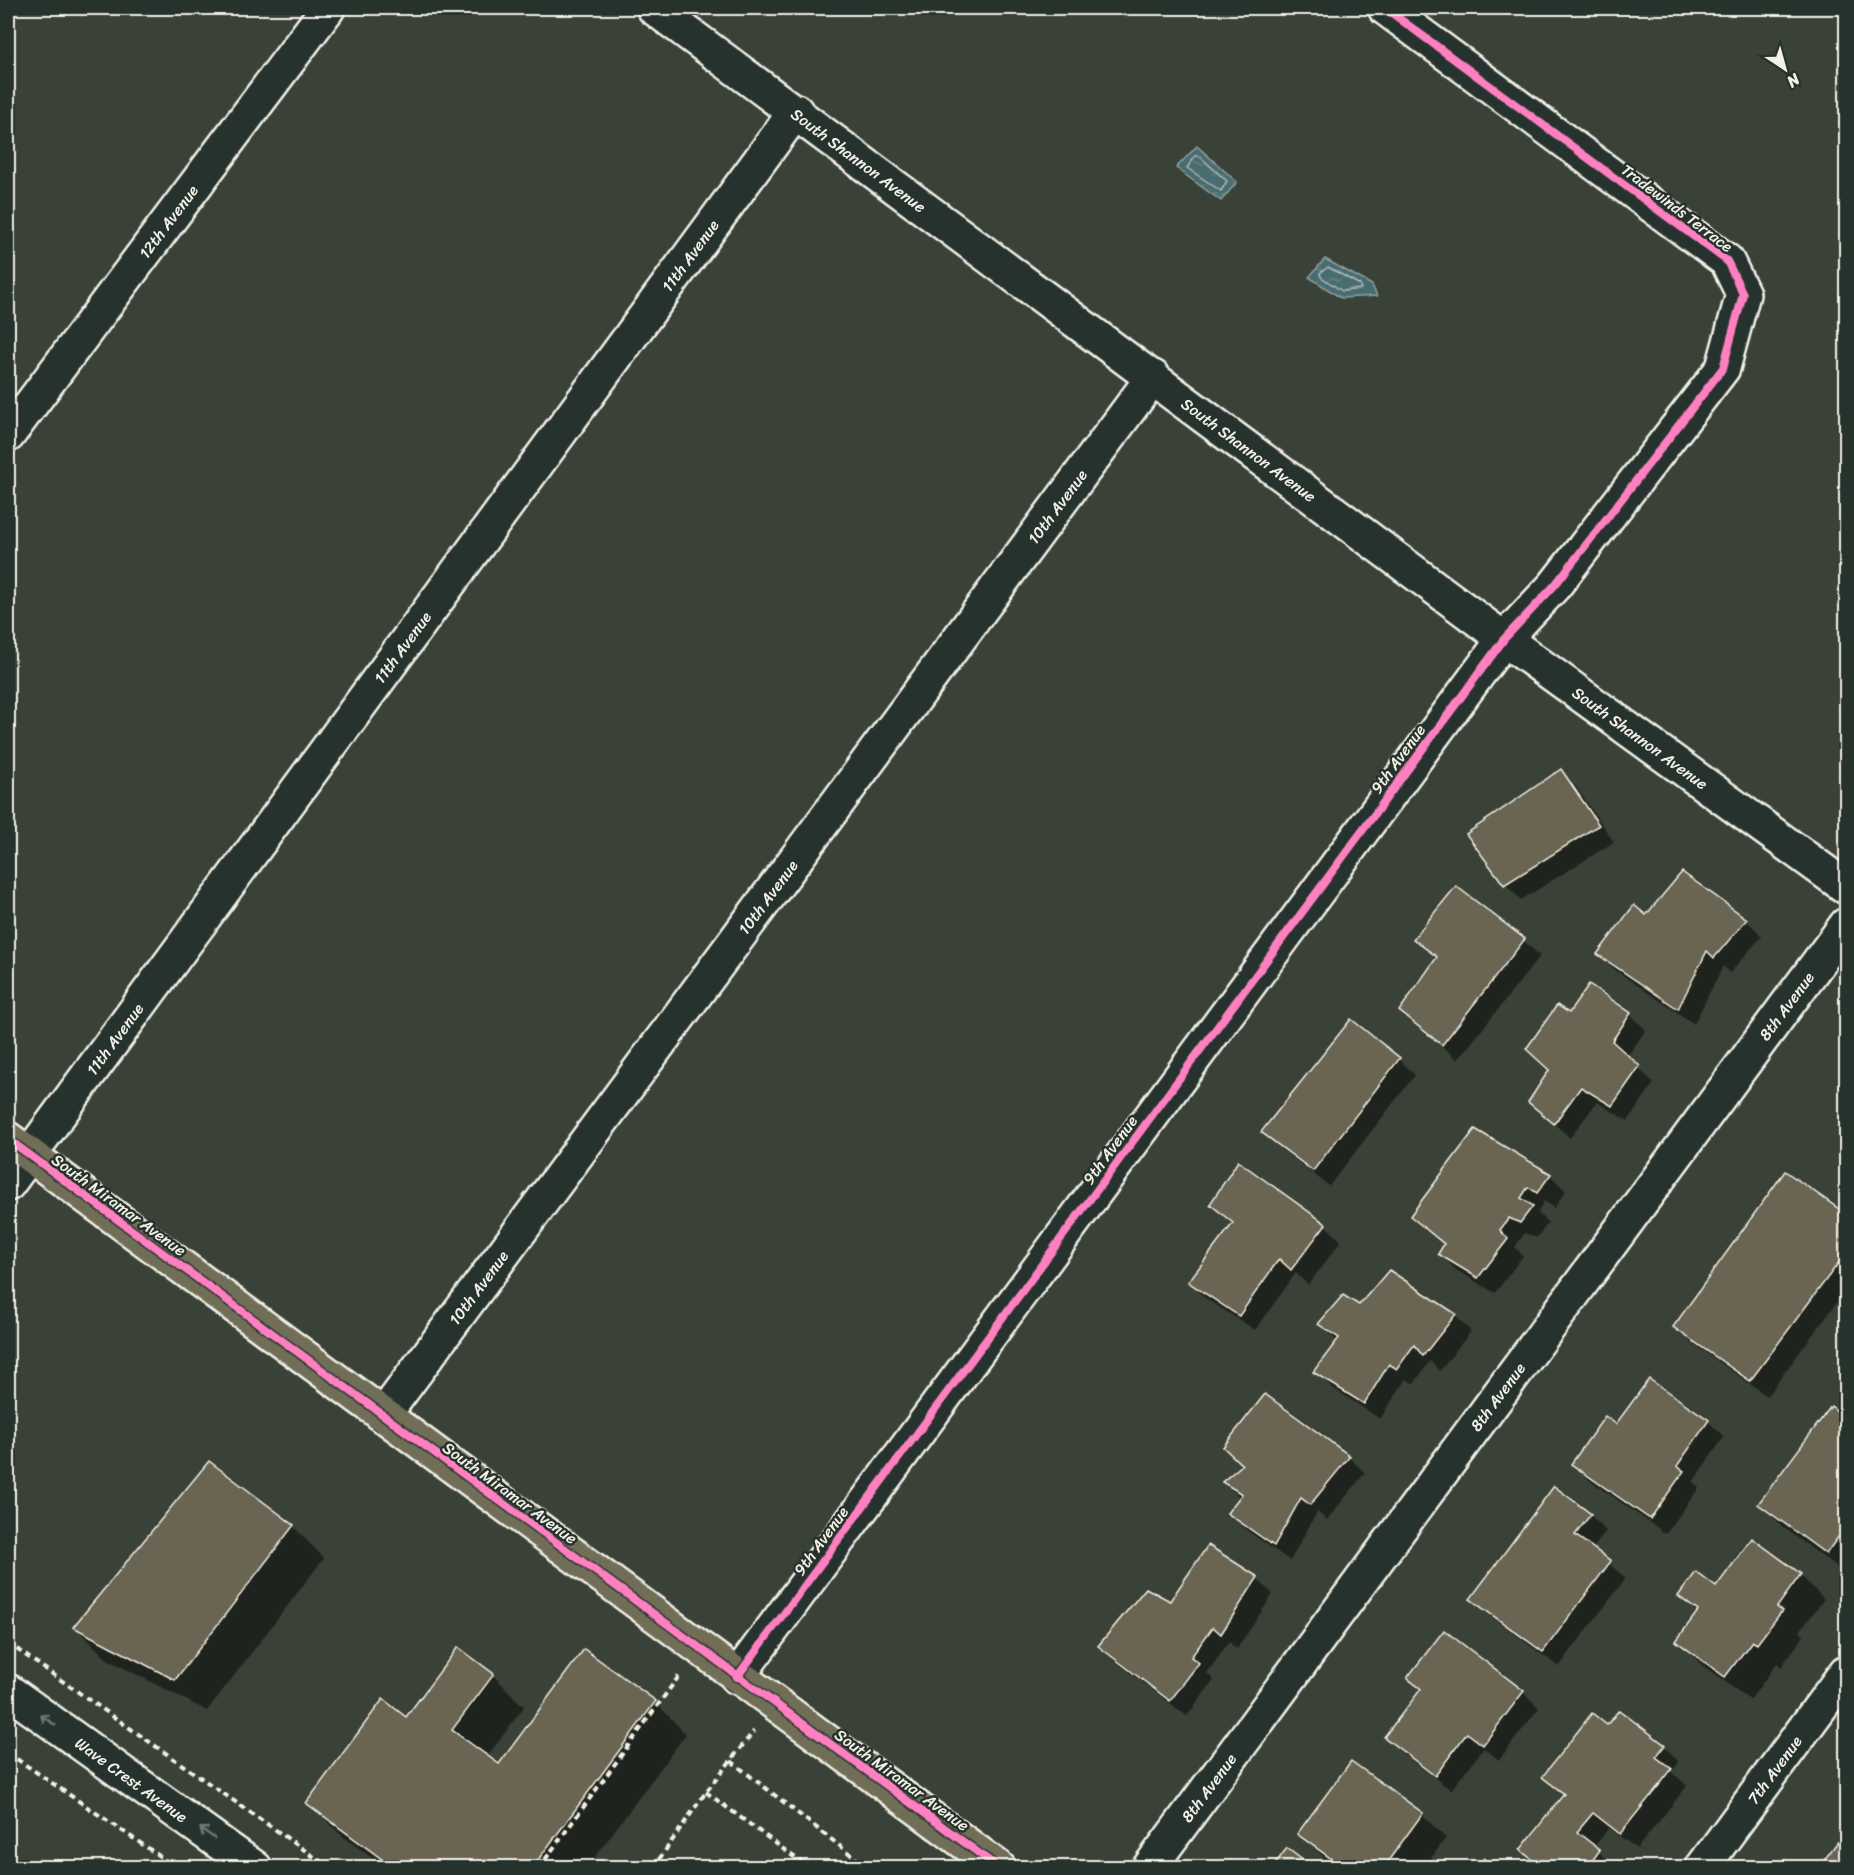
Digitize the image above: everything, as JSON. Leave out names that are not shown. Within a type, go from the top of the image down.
[{"type":"main road","name":"South Miramar Avenue","points":[[18,1146],[999,1868]]},
{"type":"street","name":"12th Avenue","points":[[8,435],[328,8]]},
{"type":"street","name":"South Shannon Avenue","points":[[654,8],[796,111],[1503,639],[1846,886]]},
{"type":"street","name":"Tradewinds Terrace","points":[[1385,8],[1727,261],[1743,294],[1723,368],[1555,585],[1503,639]]},
{"type":"street","name":"11th Avenue","points":[[8,1184],[18,1146],[796,111]]},
{"type":"street","name":"10th Avenue","points":[[383,1416],[1153,377]]},
{"type":"street","name":"9th Avenue","points":[[737,1677],[1503,639]]},
{"type":"street","name":"8th Avenue","points":[[1149,1868],[1846,926]]},
{"type":"street","name":"7th Avenue","points":[[1702,1868],[1846,1672]]},
{"type":"street","name":"Wave Crest Avenue","points":[[8,1691],[255,1868]]},
{"type":"path","points":[[8,1643],[330,1868]]},
{"type":"path","points":[[539,1868],[699,1649]]},
{"type":"path","points":[[653,1868],[706,1792],[758,1726]]},
{"type":"path","points":[[8,1753],[177,1868]]},
{"type":"path","points":[[731,1761],[868,1868]]},
{"type":"path","points":[[706,1792],[809,1868]]},
{"type":"water","points":[[1197,146],[1237,182],[1221,201],[1176,168]]},
{"type":"water","points":[[1325,259],[1372,285],[1377,296],[1341,298],[1309,277]]},
{"type":"building","points":[[1561,769],[1599,825],[1504,885],[1466,834]]},
{"type":"building","points":[[1682,872],[1747,919],[1714,958],[1707,951],[1678,1009],[1597,954],[1634,905],[1646,915]]},
{"type":"building","points":[[1456,886],[1525,939],[1442,1045],[1399,1011],[1437,957],[1413,939]]},
{"type":"building","points":[[1589,984],[1631,1013],[1612,1041],[1640,1066],[1612,1106],[1581,1087],[1554,1124],[1528,1102],[1549,1070],[1526,1049],[1557,1005],[1569,1013]]},
{"type":"building","points":[[1351,1019],[1400,1058],[1313,1171],[1261,1132]]},
{"type":"building","points":[[1475,1129],[1551,1174],[1537,1193],[1528,1187],[1521,1198],[1533,1206],[1520,1223],[1509,1218],[1500,1230],[1508,1239],[1478,1278],[1438,1254],[1444,1244],[1410,1216]]},
{"type":"building","points":[[1238,1161],[1326,1224],[1291,1270],[1279,1259],[1239,1316],[1188,1282],[1233,1223],[1210,1204]]},
{"type":"building","points":[[1785,1171],[1846,1214],[1846,1253],[1750,1381],[1673,1327]]},
{"type":"building","points":[[1389,1270],[1456,1314],[1423,1356],[1414,1345],[1397,1369],[1389,1364],[1364,1404],[1313,1372],[1339,1338],[1318,1324],[1343,1295],[1359,1305]]},
{"type":"building","points":[[1649,1379],[1709,1420],[1677,1466],[1684,1471],[1650,1519],[1571,1464],[1605,1416],[1616,1424]]},
{"type":"building","points":[[1265,1394],[1350,1456],[1310,1505],[1301,1498],[1274,1546],[1227,1513],[1242,1494],[1222,1482],[1242,1465],[1223,1447]]},
{"type":"building","points":[[1831,1406],[1846,1418],[1846,1526],[1826,1554],[1758,1504]]},
{"type":"building","points":[[209,1461],[294,1525],[175,1680],[73,1627]]},
{"type":"building","points":[[1554,1486],[1591,1514],[1575,1535],[1611,1561],[1543,1652],[1470,1599]]},
{"type":"building","points":[[1752,1538],[1801,1574],[1777,1607],[1782,1611],[1757,1644],[1752,1641],[1725,1677],[1676,1641],[1698,1611],[1678,1596],[1696,1572],[1716,1587]]},
{"type":"building","points":[[1208,1545],[1258,1577],[1221,1634],[1213,1627],[1191,1657],[1199,1663],[1170,1701],[1098,1646],[1146,1588],[1170,1601]]},
{"type":"building","points":[[1444,1630],[1524,1691],[1483,1745],[1467,1733],[1435,1776],[1384,1737],[1421,1689],[1407,1678]]},
{"type":"building","points":[[458,1647],[494,1674],[452,1730],[499,1764],[584,1649],[656,1701],[532,1868],[394,1868],[306,1803],[383,1699],[406,1717]]},
{"type":"building","points":[[1619,1710],[1665,1745],[1656,1757],[1672,1769],[1620,1834],[1593,1813],[1577,1832],[1600,1850],[1587,1868],[1543,1868],[1520,1850],[1564,1794],[1542,1777],[1592,1713],[1607,1725]]},
{"type":"building","points":[[1351,1761],[1423,1813],[1383,1868],[1333,1868],[1337,1863],[1297,1834]]},
{"type":"building","points":[[1846,1831],[1846,1868],[1834,1868],[1824,1860]]},
{"type":"building","points":[[1287,1848],[1313,1868],[1272,1868]]},
{"type":"building","points":[[1484,1858],[1497,1868],[1477,1868]]},
{"type":"cycle path","points":[[737,1677],[1504,639],[1555,585],[1723,368],[1743,294],[1727,261],[1385,8]]},
{"type":"cycle path","points":[[8,1139],[999,1868]]}]
